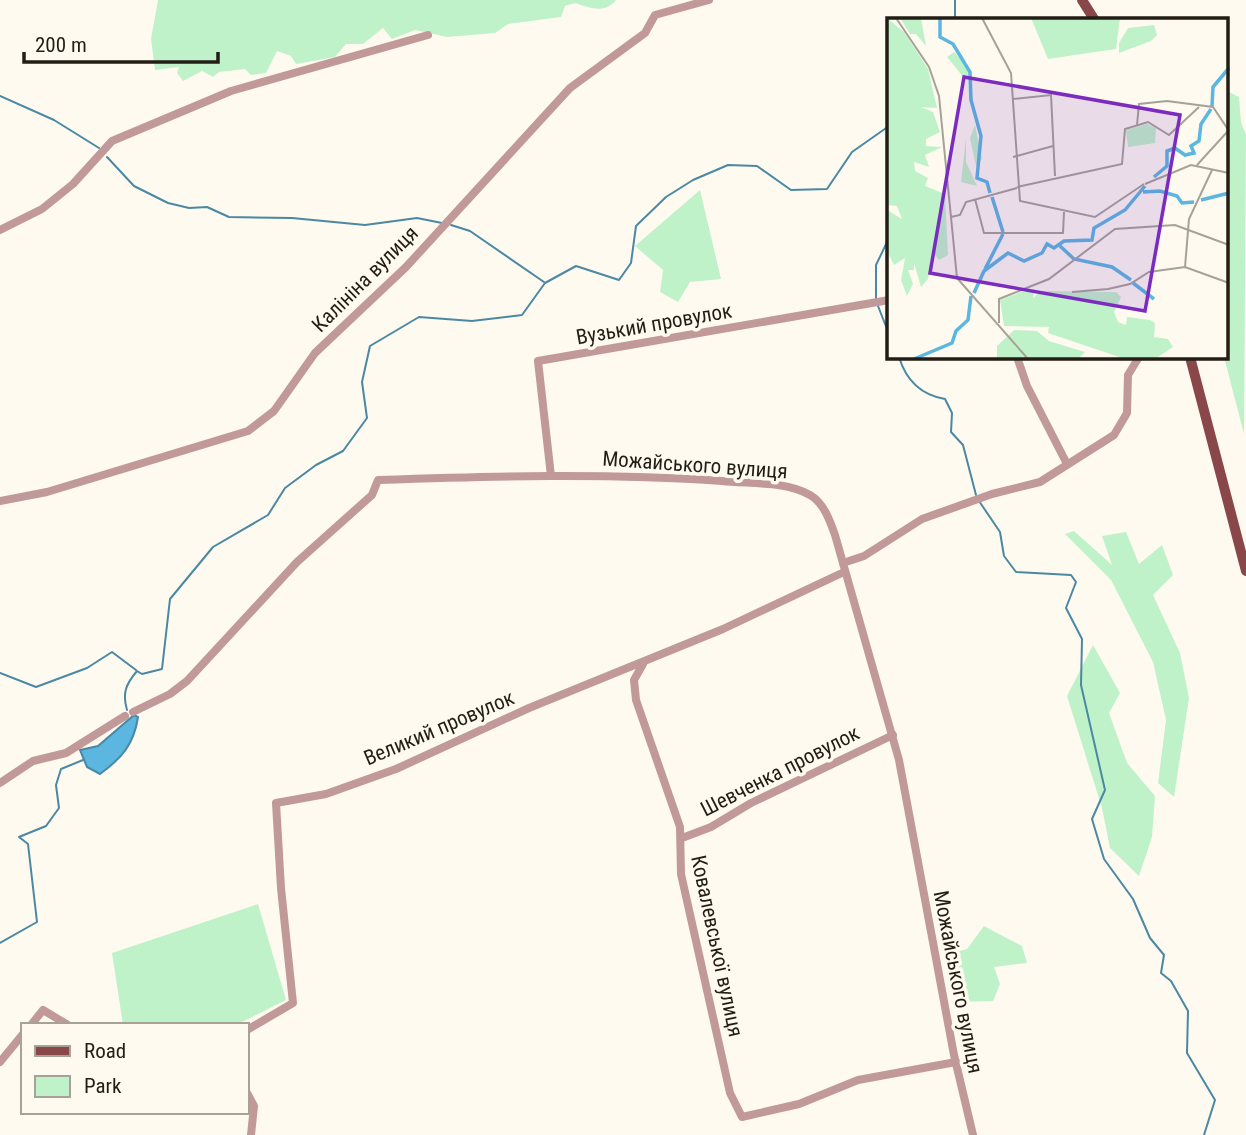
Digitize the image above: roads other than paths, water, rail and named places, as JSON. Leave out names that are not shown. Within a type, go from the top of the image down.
[{"type":"main road","points":[[1082,0],[1093,18]]},
{"type":"main road","points":[[1191,359],[1246,571]]},
{"type":"street","name":"Калініна вулиця","points":[[0,501],[47,492],[248,431],[274,411],[315,353],[406,267],[570,88],[645,33],[654,15],[709,0]]},
{"type":"street","points":[[0,230],[42,209],[73,184],[112,141],[231,91],[428,35]]},
{"type":"street","name":"Вузький провулок","points":[[551,476],[538,361],[887,300]]},
{"type":"street","points":[[1018,359],[1027,386],[1067,464]]},
{"type":"street","name":"Великий провулок","points":[[248,1029],[293,1003],[281,888],[276,803],[326,794],[396,769],[528,708],[643,664],[843,567],[922,519],[992,494],[1029,487],[1114,435],[1127,413],[1128,375],[1138,359]]},
{"type":"street","name":"Можайського вулиця","points":[[0,783],[33,761],[66,753],[129,714],[170,694],[187,681],[297,562],[372,495],[377,480],[551,476],[676,478],[792,487],[814,497],[825,512],[892,735],[956,1062],[974,1135]]},
{"type":"street","name":"Ковалевської вулиця","points":[[643,664],[634,680],[636,701],[674,806],[682,838],[679,848],[681,874],[730,1093],[742,1117],[799,1104],[859,1080],[956,1062]]},
{"type":"street","name":"Шевченка провулок","points":[[682,838],[711,827],[751,803],[892,735]]},
{"type":"street","points":[[33,1023],[43,1010],[65,1023]]},
{"type":"street","points":[[0,1062],[21,1036]]},
{"type":"street","points":[[248,1095],[254,1106],[251,1135]]},
{"type":"water","points":[[134,715],[138,717],[133,735],[121,756],[100,774],[87,767],[80,750],[98,746]]},
{"type":"waterway","points":[[955,0],[955,18]]},
{"type":"waterway","points":[[0,96],[54,120],[99,148]]},
{"type":"waterway","points":[[127,710],[126,689],[137,671],[142,674],[162,669],[170,599],[213,547],[268,515],[285,488],[316,465],[343,451],[367,418],[362,382],[370,346],[419,317],[472,321],[522,315],[545,283],[576,266],[619,280],[631,263],[636,226],[666,197],[693,180],[728,165],[757,166],[791,190],[827,189],[852,152],[887,127]]},
{"type":"waterway","points":[[107,157],[134,186],[168,203],[189,208],[207,207],[229,217],[292,218],[365,225],[417,218],[442,223]]},
{"type":"waterway","points":[[451,225],[470,231],[544,282]]},
{"type":"waterway","points":[[876,300],[876,265],[887,242]]},
{"type":"waterway","points":[[878,306],[887,329]]},
{"type":"waterway","points":[[900,359],[906,373],[916,385],[929,394],[945,399],[952,413],[951,432],[963,445],[976,495]]},
{"type":"waterway","points":[[979,501],[1000,532],[1004,556],[1016,572],[1071,575],[1076,582],[1066,608],[1082,639],[1081,685],[1105,790],[1092,819],[1104,859],[1133,899],[1150,938],[1164,955],[1161,973],[1171,981],[1188,1011],[1187,1053],[1215,1100],[1204,1135]]},
{"type":"waterway","points":[[0,673],[36,687],[87,668],[112,652],[136,670]]},
{"type":"waterway","points":[[0,943],[37,922],[28,844],[19,837],[46,826],[59,808],[56,785],[61,769],[83,760]]}]
